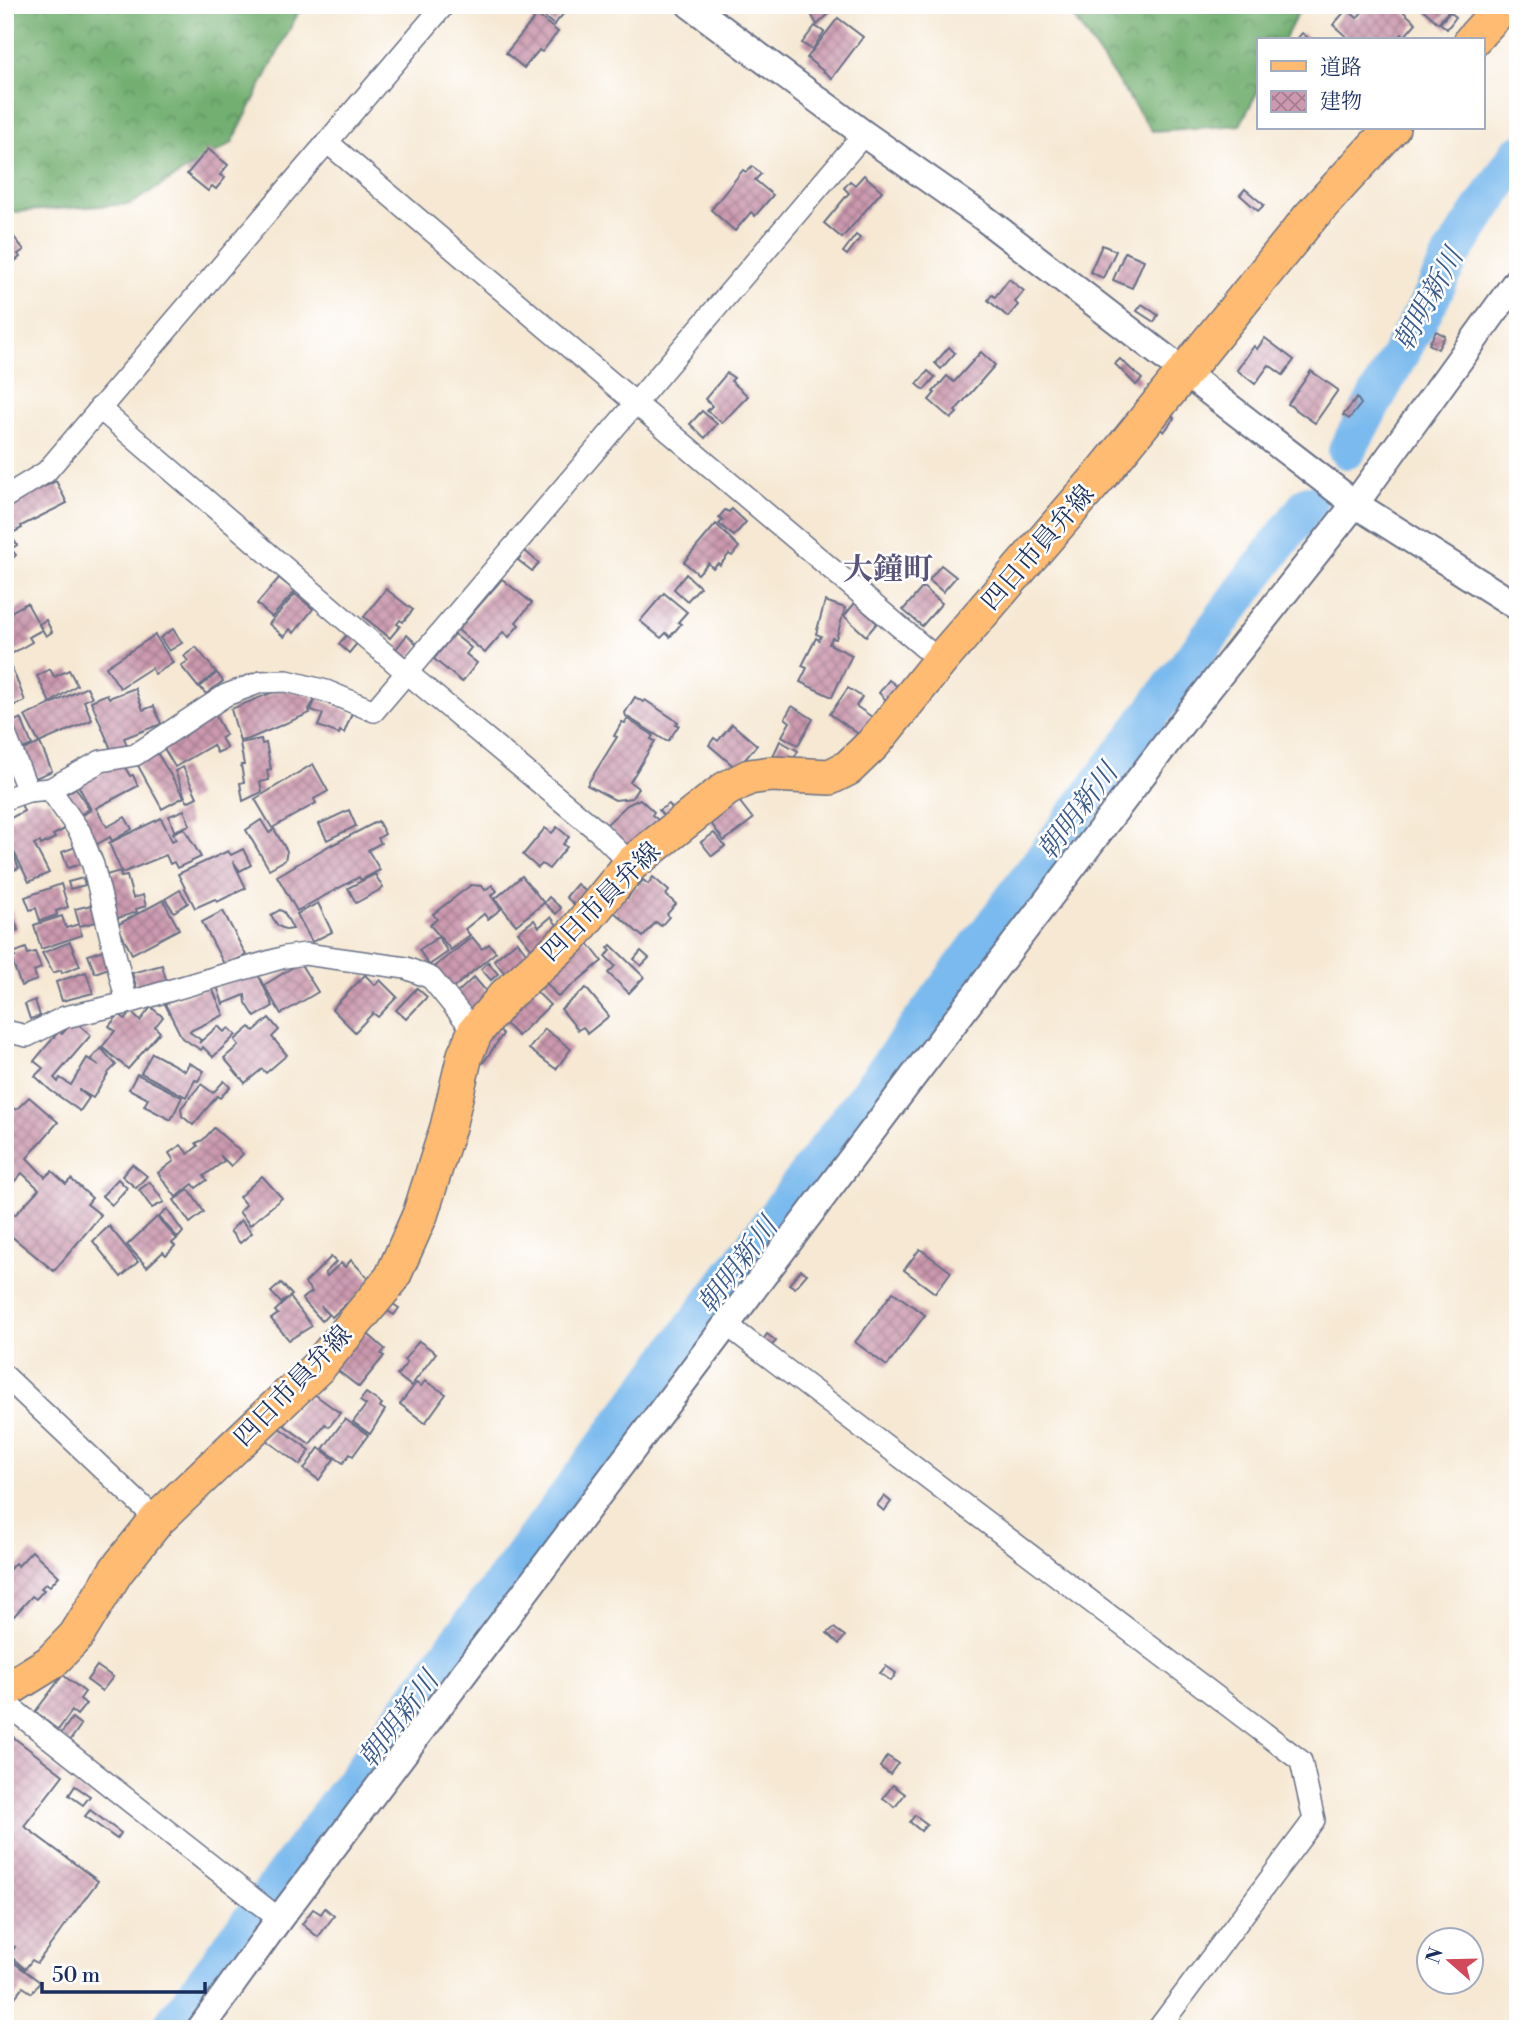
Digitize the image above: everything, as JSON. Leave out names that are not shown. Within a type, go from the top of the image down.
[{"type":"main road","points":[[1474,38],[1504,5]]},
{"type":"main road","name":"四日市員弁線","points":[[5,1691],[50,1663],[76,1636],[116,1571],[157,1520],[318,1367],[392,1278],[420,1214],[448,1127],[465,1055],[475,1032],[505,996],[571,937],[631,864],[726,789],[749,777],[771,774],[830,776],[848,768],[873,744],[940,661],[1105,470],[1311,216],[1390,130]]},
{"type":"street","points":[[5,497],[46,472],[443,5]]},
{"type":"street","points":[[690,5],[864,134],[984,218],[1355,504],[1518,607]]},
{"type":"street","points":[[5,799],[28,790],[50,789],[101,761],[135,755],[226,695],[261,682],[287,681],[313,687],[374,711],[864,134]]},
{"type":"street","points":[[327,142],[940,661]]},
{"type":"street","points":[[200,2029],[275,1916],[1183,722],[1355,504],[1518,279]]},
{"type":"street","points":[[99,408],[407,672],[599,832],[631,864]]},
{"type":"street","points":[[5,734],[28,790]]},
{"type":"street","points":[[50,789],[80,832],[93,865],[127,1003]]},
{"type":"street","points":[[5,1031],[27,1036],[65,1017],[127,1003],[285,957],[306,954],[406,968],[431,978],[475,1032]]},
{"type":"street","points":[[727,1325],[1301,1760],[1314,1820],[1158,2029]]},
{"type":"street","points":[[5,1376],[157,1520]]},
{"type":"street","points":[[5,1703],[275,1916]]},
{"type":"green space","points":[[5,5],[302,5],[232,143],[130,204],[12,212],[5,211]]},
{"type":"green space","points":[[1065,5],[1302,5],[1285,38],[1257,38],[1257,93],[1240,125],[1152,131]]},
{"type":"building","points":[[550,5],[556,5],[565,12],[554,25],[542,15]]},
{"type":"building","points":[[814,5],[825,5],[832,11],[817,25],[810,12]]},
{"type":"building","points":[[1368,5],[1396,5],[1416,23],[1405,36],[1402,34],[1398,38],[1348,38],[1333,25],[1347,9],[1357,18]]},
{"type":"building","points":[[1418,5],[1452,5],[1453,6],[1438,23]]},
{"type":"building","points":[[1450,12],[1456,17],[1447,29],[1440,23]]},
{"type":"building","points":[[537,15],[558,32],[542,52],[539,50],[524,68],[506,53]]},
{"type":"building","points":[[838,18],[863,37],[832,78],[807,58]]},
{"type":"building","points":[[815,26],[824,32],[812,50],[802,43]]},
{"type":"building","points":[[208,149],[228,165],[220,175],[225,178],[216,189],[212,186],[208,191],[187,174]]},
{"type":"building","points":[[752,166],[761,174],[755,180],[773,195],[755,216],[751,212],[735,231],[711,210],[743,170],[746,172]]},
{"type":"building","points":[[864,175],[882,191],[842,238],[824,223],[849,193],[844,188],[850,181],[855,185]]},
{"type":"building","points":[[1245,189],[1264,205],[1258,211],[1240,195]]},
{"type":"building","points":[[856,235],[860,238],[847,255],[843,252]]},
{"type":"building","points":[[14,237],[24,250],[18,254],[20,257],[5,269],[5,244]]},
{"type":"building","points":[[1102,245],[1116,251],[1103,278],[1090,272]]},
{"type":"building","points":[[1125,252],[1144,260],[1132,288],[1113,280]]},
{"type":"building","points":[[1009,279],[1024,291],[1015,302],[1018,305],[1008,317],[988,300],[992,295],[995,297]]},
{"type":"building","points":[[1142,304],[1158,315],[1154,322],[1137,311]]},
{"type":"building","points":[[1436,331],[1445,336],[1438,349],[1429,344]]},
{"type":"building","points":[[1265,338],[1294,360],[1283,375],[1269,365],[1255,384],[1237,370],[1254,346],[1257,349]]},
{"type":"building","points":[[949,347],[955,353],[941,369],[935,363]]},
{"type":"building","points":[[981,352],[995,365],[951,419],[929,400],[947,376],[954,382]]},
{"type":"building","points":[[1120,359],[1142,379],[1136,385],[1115,364]]},
{"type":"building","points":[[928,371],[935,377],[924,390],[917,384]]},
{"type":"building","points":[[1311,371],[1338,390],[1315,423],[1288,404]]},
{"type":"building","points":[[727,373],[734,378],[731,381],[748,396],[722,423],[707,411],[712,406],[705,399]]},
{"type":"building","points":[[1357,398],[1361,404],[1349,419],[1343,415]]},
{"type":"building","points":[[702,411],[717,424],[705,438],[690,424]]},
{"type":"building","points":[[1169,413],[1174,418],[1164,432],[1158,427]]},
{"type":"building","points":[[56,481],[67,503],[10,534],[17,545],[11,549],[16,555],[5,566],[5,505]]},
{"type":"building","points":[[732,509],[746,522],[734,536],[719,524],[723,520],[719,517],[725,510],[729,512]]},
{"type":"building","points":[[716,524],[739,547],[720,565],[718,563],[713,568],[708,563],[698,574],[684,562]]},
{"type":"building","points":[[525,551],[539,563],[532,571],[518,560]]},
{"type":"building","points":[[941,565],[956,577],[943,592],[929,580]]},
{"type":"building","points":[[686,574],[700,587],[687,601],[674,589]]},
{"type":"building","points":[[279,578],[295,591],[272,617],[257,604]]},
{"type":"building","points":[[502,579],[532,603],[516,622],[519,625],[509,637],[503,632],[485,653],[458,630]]},
{"type":"building","points":[[923,587],[942,603],[922,626],[903,610]]},
{"type":"building","points":[[386,589],[413,610],[403,622],[400,620],[397,624],[400,626],[390,638],[364,617]]},
{"type":"building","points":[[664,593],[687,612],[670,637],[666,633],[661,638],[640,621]]},
{"type":"building","points":[[295,594],[313,609],[294,633],[290,629],[284,637],[269,624]]},
{"type":"building","points":[[825,601],[845,608],[836,639],[832,638],[829,644],[852,655],[832,697],[800,682],[807,668],[802,666],[816,638],[819,640],[821,636],[816,634]]},
{"type":"building","points":[[27,603],[42,630],[29,637],[32,642],[11,654],[8,648],[5,650],[5,615]]},
{"type":"building","points":[[855,603],[877,623],[866,636],[844,616]]},
{"type":"building","points":[[46,620],[52,632],[46,636],[39,624]]},
{"type":"building","points":[[173,629],[182,643],[169,651],[160,638]]},
{"type":"building","points":[[349,632],[359,641],[349,653],[339,644]]},
{"type":"building","points":[[454,634],[471,648],[466,654],[477,663],[462,682],[434,659]]},
{"type":"building","points":[[155,635],[173,663],[155,674],[151,668],[120,688],[106,667]]},
{"type":"building","points":[[407,635],[419,646],[408,659],[396,649]]},
{"type":"building","points":[[196,647],[216,672],[198,687],[181,666],[188,661],[184,656]]},
{"type":"building","points":[[5,655],[25,701],[5,709]]},
{"type":"building","points":[[50,669],[54,677],[69,670],[77,685],[50,703],[37,676]]},
{"type":"building","points":[[217,673],[223,681],[206,694],[200,687]]},
{"type":"building","points":[[889,680],[898,687],[887,701],[879,693]]},
{"type":"building","points":[[87,687],[92,697],[84,701],[92,720],[39,743],[25,716]]},
{"type":"building","points":[[135,688],[143,710],[154,706],[161,724],[124,738],[127,745],[112,752],[91,701],[107,694],[109,698]]},
{"type":"building","points":[[848,688],[862,697],[856,706],[872,717],[860,735],[830,714]]},
{"type":"building","points":[[281,689],[311,695],[314,701],[309,709],[310,713],[240,741],[231,709]]},
{"type":"building","points":[[635,697],[643,702],[645,700],[678,722],[676,724],[679,725],[669,740],[666,741],[626,716],[625,713]]},
{"type":"building","points":[[316,698],[352,713],[344,733],[340,731],[339,734],[318,726],[323,714],[311,710]]},
{"type":"building","points":[[792,706],[813,719],[798,745],[782,736],[790,722],[785,718]]},
{"type":"building","points":[[213,711],[226,735],[221,738],[227,748],[217,753],[213,745],[175,767],[162,745]]},
{"type":"building","points":[[21,718],[32,745],[20,750],[10,723]]},
{"type":"building","points":[[627,719],[653,735],[651,739],[655,741],[630,782],[638,788],[632,798],[615,800],[587,785],[617,737],[614,736],[622,722],[625,723]]},
{"type":"building","points":[[732,724],[757,745],[737,769],[709,745],[714,738],[718,741]]},
{"type":"building","points":[[261,739],[262,744],[266,743],[271,769],[267,770],[269,780],[260,782],[262,792],[243,801],[240,783],[244,782],[241,765],[244,765],[240,743]]},
{"type":"building","points":[[780,741],[798,751],[790,765],[773,756]]},
{"type":"building","points":[[40,743],[52,771],[33,779],[21,751]]},
{"type":"building","points":[[156,751],[184,797],[162,809],[136,762]]},
{"type":"building","points":[[118,763],[123,764],[130,776],[133,775],[138,786],[96,808],[107,827],[125,817],[132,829],[112,841],[110,837],[94,846],[78,818],[91,810],[78,785]]},
{"type":"building","points":[[313,764],[328,791],[314,799],[316,803],[272,828],[255,799]]},
{"type":"building","points":[[183,767],[197,797],[187,802],[175,771]]},
{"type":"building","points":[[76,788],[89,809],[76,817],[63,796]]},
{"type":"building","points":[[736,797],[753,819],[724,841],[708,819]]},
{"type":"building","points":[[33,798],[45,802],[48,800],[67,828],[41,845],[40,842],[34,844],[49,873],[29,882],[5,834],[5,821],[24,811],[21,804]]},
{"type":"building","points":[[640,799],[662,823],[632,850],[606,825],[627,805]]},
{"type":"building","points":[[669,804],[677,816],[668,823],[659,810]]},
{"type":"building","points":[[184,810],[190,825],[174,831],[169,816]]},
{"type":"building","points":[[349,810],[356,826],[327,840],[319,824]]},
{"type":"building","points":[[161,818],[172,841],[176,839],[173,833],[184,828],[201,857],[177,868],[174,862],[170,864],[166,855],[122,873],[109,843]]},
{"type":"building","points":[[261,820],[269,833],[274,829],[287,851],[285,860],[269,869],[246,830]]},
{"type":"building","points":[[378,821],[385,834],[378,838],[381,843],[368,850],[380,870],[361,880],[359,877],[297,911],[277,876]]},
{"type":"building","points":[[557,827],[569,837],[563,844],[567,847],[549,869],[542,864],[538,868],[523,855],[545,828],[552,833]]},
{"type":"building","points":[[714,833],[725,846],[712,856],[701,842]]},
{"type":"building","points":[[8,843],[19,868],[5,874],[5,844]]},
{"type":"building","points":[[78,846],[84,863],[68,868],[62,852]]},
{"type":"building","points":[[243,849],[251,865],[240,871],[233,861],[246,888],[217,902],[215,899],[195,908],[178,874],[228,851],[231,855]]},
{"type":"building","points":[[120,871],[121,877],[127,876],[133,898],[143,895],[146,906],[115,919],[103,876]]},
{"type":"building","points":[[375,874],[383,888],[356,903],[348,888]]},
{"type":"building","points":[[522,876],[544,903],[516,925],[495,899]]},
{"type":"building","points":[[653,877],[669,891],[666,895],[676,904],[661,926],[656,922],[643,937],[614,912],[622,893],[628,898],[635,886],[643,880],[648,884]]},
{"type":"building","points":[[83,878],[85,885],[70,889],[68,882]]},
{"type":"building","points":[[61,884],[68,907],[56,911],[57,915],[40,921],[36,908],[30,910],[25,897]]},
{"type":"building","points":[[577,884],[590,895],[578,908],[566,897]]},
{"type":"building","points":[[471,885],[482,886],[485,890],[492,885],[497,891],[491,896],[501,909],[488,919],[484,914],[465,929],[470,935],[451,950],[430,925],[437,919],[433,914]]},
{"type":"building","points":[[180,890],[188,903],[174,912],[165,899]]},
{"type":"building","points":[[549,897],[561,908],[556,914],[544,903]]},
{"type":"building","points":[[163,900],[179,929],[132,954],[117,925]]},
{"type":"building","points":[[318,903],[332,932],[312,942],[297,914]]},
{"type":"building","points":[[91,905],[96,922],[79,926],[82,935],[41,949],[34,925],[62,916],[66,928],[79,924],[75,909]]},
{"type":"building","points":[[10,907],[18,930],[5,934],[5,909]]},
{"type":"building","points":[[280,910],[284,912],[293,929],[287,930],[278,926],[271,915]]},
{"type":"building","points":[[223,911],[246,955],[225,966],[202,922]]},
{"type":"building","points":[[551,917],[563,933],[536,954],[518,932],[534,920],[539,927]]},
{"type":"building","points":[[438,937],[448,952],[429,965],[419,950]]},
{"type":"building","points":[[472,937],[482,949],[489,944],[496,952],[452,989],[434,967]]},
{"type":"building","points":[[583,937],[602,961],[558,997],[539,974]]},
{"type":"building","points":[[517,941],[529,957],[506,975],[494,960]]},
{"type":"building","points":[[70,942],[80,966],[62,973],[61,970],[53,973],[42,953]]},
{"type":"building","points":[[611,945],[644,977],[629,993],[608,973],[615,966],[605,956],[611,951],[608,948]]},
{"type":"building","points":[[26,948],[28,954],[35,952],[41,968],[34,971],[37,980],[21,986],[11,958],[15,957],[13,953]]},
{"type":"building","points":[[103,950],[109,968],[95,973],[88,955]]},
{"type":"building","points":[[641,951],[649,958],[641,966],[634,959]]},
{"type":"building","points":[[488,962],[498,974],[491,980],[481,969]]},
{"type":"building","points":[[300,963],[318,992],[281,1014],[264,985]]},
{"type":"building","points":[[162,965],[167,983],[138,992],[132,973]]},
{"type":"building","points":[[86,972],[93,993],[62,1001],[56,982]]},
{"type":"building","points":[[258,974],[273,1006],[255,1017],[246,1003],[245,995],[223,1004],[217,986]]},
{"type":"building","points":[[365,975],[375,985],[380,980],[397,997],[378,1017],[373,1013],[355,1032],[332,1009]]},
{"type":"building","points":[[474,977],[491,997],[473,1013],[456,994]]},
{"type":"building","points":[[529,984],[550,1005],[518,1036],[499,1018]]},
{"type":"building","points":[[211,986],[224,1015],[190,1031],[191,1033],[201,1040],[199,1043],[218,1026],[224,1032],[229,1028],[236,1035],[213,1057],[203,1047],[201,1050],[182,1038],[165,1004]]},
{"type":"building","points":[[417,988],[427,997],[406,1019],[396,1010]]},
{"type":"building","points":[[586,988],[609,1016],[588,1033],[583,1027],[578,1030],[561,1009]]},
{"type":"building","points":[[35,1000],[40,1016],[30,1019],[25,1004]]},
{"type":"building","points":[[151,1007],[163,1017],[155,1027],[160,1032],[128,1069],[102,1047],[115,1031],[109,1026],[119,1014],[125,1019],[131,1012],[140,1021]]},
{"type":"building","points":[[269,1018],[279,1030],[272,1037],[287,1055],[266,1073],[262,1069],[245,1083],[224,1058],[239,1045],[235,1040],[250,1027],[254,1031]]},
{"type":"building","points":[[77,1023],[91,1035],[54,1078],[58,1082],[60,1078],[71,1085],[87,1058],[99,1066],[91,1059],[101,1048],[116,1065],[93,1098],[78,1089],[89,1098],[80,1111],[35,1076],[43,1068],[34,1061],[59,1031],[62,1034],[70,1025],[73,1027]]},
{"type":"building","points":[[491,1025],[503,1034],[483,1063],[477,1059]]},
{"type":"building","points":[[545,1029],[571,1049],[556,1069],[529,1049]]},
{"type":"building","points":[[152,1053],[185,1071],[189,1063],[204,1071],[198,1081],[195,1080],[186,1097],[141,1073]]},
{"type":"building","points":[[137,1074],[182,1097],[171,1120],[144,1106],[148,1099],[129,1089]]},
{"type":"building","points":[[224,1081],[230,1087],[220,1098],[217,1096],[193,1125],[182,1116],[181,1108],[201,1084],[213,1093]]},
{"type":"building","points":[[29,1097],[58,1122],[27,1158],[45,1177],[52,1171],[66,1184],[71,1179],[92,1198],[87,1204],[101,1215],[54,1271],[5,1231],[5,1207],[15,1215],[39,1189],[22,1173],[5,1192],[5,1127],[8,1123],[5,1115],[12,1107],[16,1110]]},
{"type":"building","points":[[214,1128],[243,1154],[231,1166],[220,1155],[224,1161],[204,1176],[207,1180],[196,1188],[193,1184],[176,1197],[158,1173],[174,1161],[169,1153],[181,1145],[188,1154],[198,1146],[196,1143],[203,1140]]},
{"type":"building","points":[[132,1164],[147,1176],[136,1188],[122,1176]]},
{"type":"building","points":[[262,1176],[282,1198],[250,1225],[239,1212],[246,1205],[239,1197]]},
{"type":"building","points":[[118,1179],[127,1188],[112,1205],[102,1196]]},
{"type":"building","points":[[150,1182],[164,1202],[152,1208],[139,1190]]},
{"type":"building","points":[[189,1190],[204,1212],[190,1223],[174,1200]]},
{"type":"building","points":[[167,1209],[183,1232],[178,1238],[159,1217]]},
{"type":"building","points":[[157,1217],[177,1239],[172,1243],[175,1246],[166,1255],[163,1252],[147,1267],[127,1245]]},
{"type":"building","points":[[241,1220],[252,1233],[240,1243],[230,1231]]},
{"type":"building","points":[[109,1226],[138,1262],[121,1277],[93,1241]]},
{"type":"building","points":[[920,1249],[951,1272],[935,1293],[904,1270]]},
{"type":"building","points":[[331,1257],[336,1262],[325,1273],[327,1276],[341,1263],[345,1267],[351,1260],[371,1281],[348,1306],[346,1304],[332,1317],[321,1306],[328,1315],[322,1321],[302,1299],[312,1292],[305,1283]]},
{"type":"building","points":[[801,1270],[807,1274],[795,1288],[789,1284]]},
{"type":"building","points":[[281,1283],[292,1295],[281,1303],[271,1292]]},
{"type":"building","points":[[893,1292],[925,1315],[887,1366],[855,1342]]},
{"type":"building","points":[[290,1297],[312,1326],[289,1340],[271,1319],[278,1314],[275,1311]]},
{"type":"building","points":[[388,1301],[399,1308],[394,1315],[383,1308]]},
{"type":"building","points":[[361,1328],[385,1349],[381,1354],[384,1356],[359,1387],[333,1367]]},
{"type":"building","points":[[767,1334],[776,1341],[769,1349],[761,1343]]},
{"type":"building","points":[[419,1341],[436,1353],[411,1386],[397,1375],[407,1363],[404,1360]]},
{"type":"building","points":[[425,1381],[446,1394],[425,1423],[400,1404],[416,1383],[421,1386]]},
{"type":"building","points":[[366,1393],[382,1404],[380,1407],[385,1410],[370,1434],[353,1422],[366,1405],[360,1401]]},
{"type":"building","points":[[314,1394],[340,1413],[329,1427],[325,1424],[310,1444],[284,1425],[306,1396],[310,1399]]},
{"type":"building","points":[[345,1419],[368,1435],[353,1456],[350,1454],[343,1463],[323,1449]]},
{"type":"building","points":[[275,1425],[310,1450],[300,1465],[265,1439]]},
{"type":"building","points":[[319,1448],[334,1459],[319,1480],[304,1469]]},
{"type":"building","points":[[884,1496],[891,1502],[884,1511],[877,1505]]},
{"type":"building","points":[[32,1551],[59,1576],[50,1586],[46,1583],[36,1599],[32,1596],[14,1616],[5,1608],[5,1574],[15,1563],[18,1566]]},
{"type":"building","points":[[834,1628],[845,1636],[839,1644],[827,1633]]},
{"type":"building","points":[[97,1666],[113,1677],[102,1691],[87,1680]]},
{"type":"building","points":[[886,1666],[896,1673],[891,1681],[880,1673]]},
{"type":"building","points":[[63,1675],[85,1692],[80,1699],[86,1704],[77,1715],[72,1711],[58,1730],[35,1712]]},
{"type":"building","points":[[72,1718],[81,1725],[69,1742],[60,1735]]},
{"type":"building","points":[[5,1731],[63,1775],[24,1826],[98,1881],[37,1963],[32,1960],[25,1969],[9,1955],[15,1947],[5,1940]]},
{"type":"building","points":[[887,1756],[898,1763],[890,1774],[880,1767]]},
{"type":"building","points":[[893,1785],[905,1794],[895,1807],[883,1798]]},
{"type":"building","points":[[75,1786],[90,1796],[83,1805],[69,1795]]},
{"type":"building","points":[[90,1810],[121,1833],[117,1839],[85,1816]]},
{"type":"building","points":[[915,1815],[927,1824],[921,1831],[910,1822]]},
{"type":"building","points":[[325,1908],[334,1916],[318,1937],[302,1924],[313,1909],[321,1914]]},
{"type":"building","points":[[5,1956],[40,1982],[32,1993],[23,1987],[5,2010]]},
{"type":"waterway","name":"朝明新川","points":[[1347,450],[1431,298],[1451,256],[1518,154]]},
{"type":"waterway","name":"朝明新川","points":[[169,2029],[1308,504]]},
{"type":"district","name":"大鐘町","points":[[888,570]]}]
